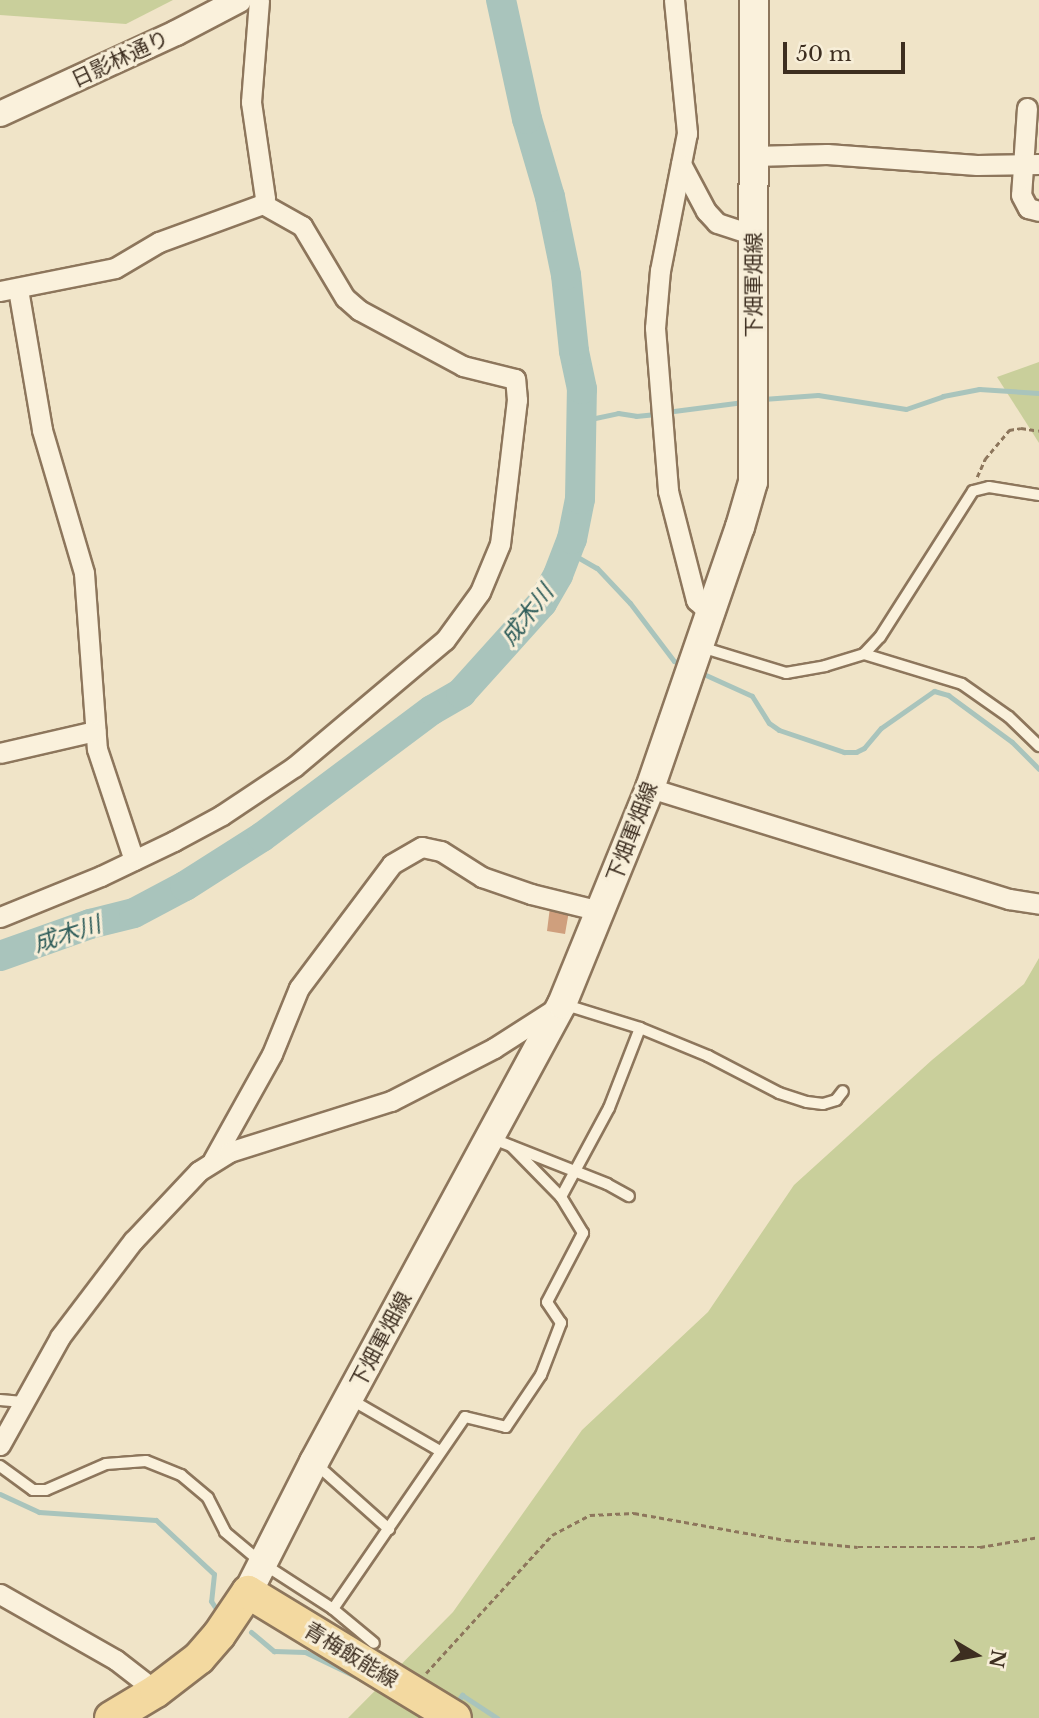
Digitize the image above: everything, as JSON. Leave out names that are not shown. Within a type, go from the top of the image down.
[{"type":"main road","name":"下畑軍畑線","points":[[248,1592],[349,1398],[501,1142],[562,1004],[650,788],[753,482],[754,0]]},
{"type":"main road","name":"青梅飯能線","points":[[248,1592],[454,1718]]},
{"type":"main road","points":[[111,1718],[156,1691],[199,1658],[219,1636],[248,1592]]},
{"type":"street","name":"日影林通り","points":[[0,114],[176,33],[239,0]]},
{"type":"street","points":[[259,0],[251,102],[265,198],[263,204]]},
{"type":"street","points":[[674,0],[687,113],[681,164],[660,270],[655,328],[668,491],[696,600],[710,613]]},
{"type":"street","points":[[1027,108],[1031,164],[1024,202],[1039,211]]},
{"type":"street","points":[[754,156],[827,154],[977,164],[1031,164]]},
{"type":"street","points":[[681,164],[706,211],[717,223],[754,235]]},
{"type":"street","points":[[0,917],[134,860],[197,829],[279,777],[445,640],[480,592],[500,544],[517,400],[515,379],[463,366],[359,310],[345,298],[302,226],[263,204],[159,242],[115,268],[9,290],[42,430],[84,573],[95,731],[101,766],[134,860]]},
{"type":"street","points":[[0,753],[95,731]]},
{"type":"street","points":[[650,788],[1009,899],[1039,904]]},
{"type":"street","points":[[211,1163],[272,1054],[299,988],[392,863],[422,847],[441,851],[482,877],[531,894],[600,911]]},
{"type":"street","points":[[0,1446],[60,1337],[133,1241],[199,1171],[229,1152],[391,1101],[494,1048],[562,1004]]},
{"type":"street","points":[[0,1594],[116,1660],[156,1691]]},
{"type":"lane","points":[[699,646],[786,673],[825,666],[864,654],[880,637],[973,491],[989,486],[1039,495]]},
{"type":"lane","points":[[864,654],[962,684],[1009,717],[1039,746]]},
{"type":"lane","points":[[562,1004],[640,1028],[708,1055],[779,1093],[807,1102],[823,1104],[836,1100],[843,1091]]},
{"type":"lane","points":[[561,1197],[609,1108],[640,1028]]},
{"type":"lane","points":[[501,1142],[629,1196]]},
{"type":"lane","points":[[333,1609],[465,1417],[506,1427],[541,1375],[561,1323],[547,1302],[583,1233],[561,1197],[501,1142]]},
{"type":"lane","points":[[349,1398],[440,1451]]},
{"type":"lane","points":[[0,1400],[24,1402]]},
{"type":"lane","points":[[0,1466],[33,1490],[46,1490],[106,1464],[146,1461],[181,1475],[208,1498],[225,1532],[262,1563],[333,1609],[374,1643]]},
{"type":"lane","points":[[314,1462],[389,1529]]},
{"type":"path","points":[[973,491],[985,459],[1000,438],[1009,430],[1021,428],[1039,431]]},
{"type":"path","points":[[409,1690],[552,1535],[590,1515],[634,1513],[786,1540],[858,1547],[980,1546],[1039,1537]]},
{"type":"green space","points":[[0,0],[173,0],[126,24],[0,15]]},
{"type":"green space","points":[[1039,362],[1039,443],[997,377]]},
{"type":"green space","points":[[1039,958],[1039,1718],[348,1718],[453,1612],[582,1430],[708,1312],[794,1185],[932,1060],[1024,984]]},
{"type":"building","points":[[550,907],[569,911],[565,934],[547,931]]},
{"type":"waterway","name":"成木川","points":[[0,956],[90,924],[134,913],[185,886],[262,837],[432,710],[461,693],[542,603],[558,575],[572,539],[580,499],[582,389],[574,351],[566,275],[550,197],[527,119],[501,0]]},
{"type":"waterway","points":[[763,399],[818,395],[906,409],[943,396],[979,389],[1039,393]]},
{"type":"waterway","points":[[666,412],[743,402]]},
{"type":"waterway","points":[[581,421],[618,413],[636,416],[656,414]]},
{"type":"waterway","points":[[567,551],[597,568],[630,603],[674,661],[682,664]]},
{"type":"waterway","points":[[697,671],[752,696],[769,723],[779,730],[844,752],[856,752],[864,748],[881,728],[934,691],[948,695],[1012,742],[1039,769]]},
{"type":"waterway","points":[[0,1494],[39,1512],[156,1520],[214,1574],[211,1601],[215,1607]]},
{"type":"waterway","points":[[251,1632],[274,1651],[305,1652],[363,1680]]},
{"type":"waterway","points":[[460,1698],[462,1695],[497,1718]]}]
